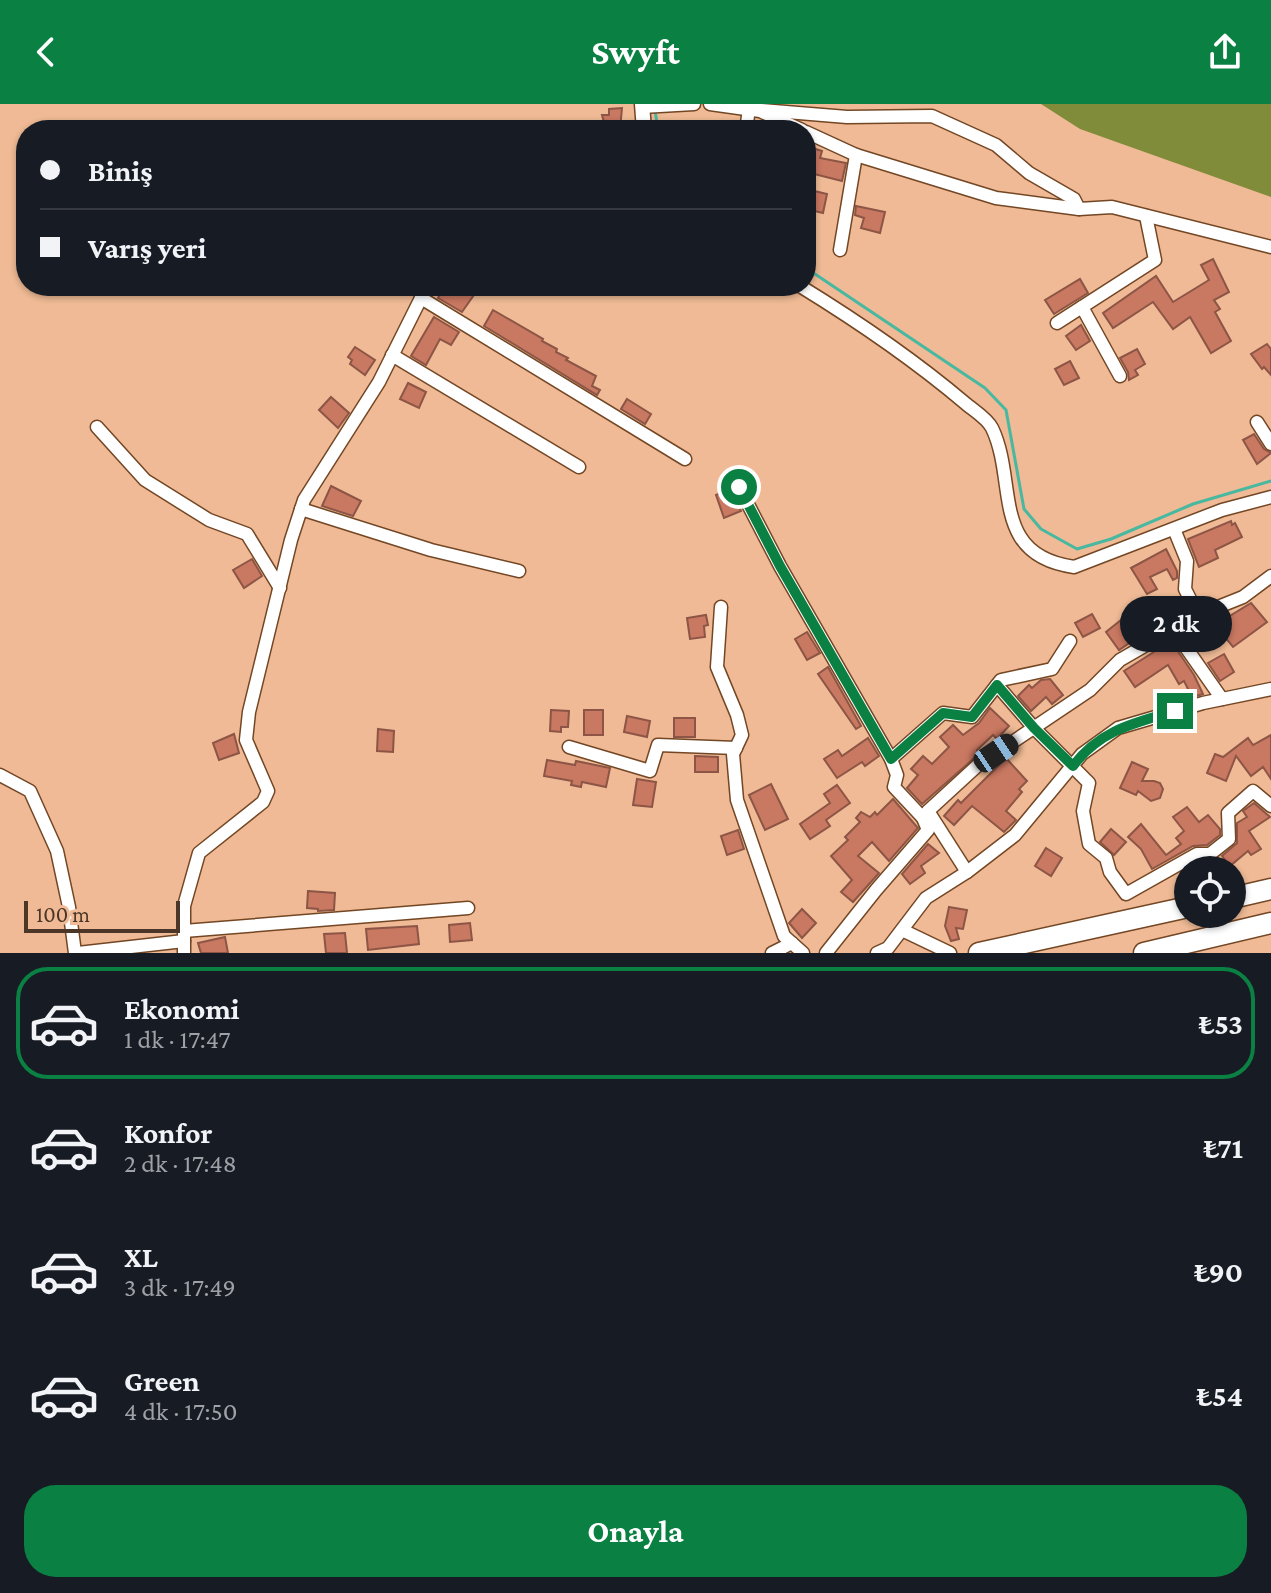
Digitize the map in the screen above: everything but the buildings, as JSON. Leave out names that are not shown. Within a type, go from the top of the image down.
[{"type":"highway","points":[[1246,895],[1271,889]]},
{"type":"highway","points":[[979,953],[1174,910]]},
{"type":"highway","points":[[1144,953],[1271,923]]},
{"type":"street","points":[[642,105],[694,104]]},
{"type":"street","points":[[710,104],[847,117],[932,116],[996,145],[1029,173],[1074,199],[1079,209]]},
{"type":"street","points":[[747,120],[749,109]]},
{"type":"street","points":[[749,109],[780,120]]},
{"type":"street","points":[[816,137],[856,155],[996,198],[1079,209],[1112,207],[1271,247]]},
{"type":"street","points":[[840,250],[856,155]]},
{"type":"street","points":[[1057,323],[1155,260],[1146,216]]},
{"type":"street","points":[[184,942],[184,906],[199,853],[263,802],[268,791],[246,740],[249,712],[304,500],[379,382],[422,296]]},
{"type":"street","points":[[430,296],[685,459]]},
{"type":"street","points":[[816,296],[934,377],[991,425],[1003,467],[1010,518],[1029,548],[1052,564],[1074,567],[1222,510],[1271,497]]},
{"type":"street","points":[[1082,307],[1120,376]]},
{"type":"street","points":[[392,355],[579,467]]},
{"type":"street","points":[[1257,422],[1271,444]]},
{"type":"street","points":[[97,427],[145,480],[209,520],[247,534],[280,588]]},
{"type":"street","points":[[739,487],[780,566],[891,759],[897,775],[894,787],[926,815],[967,872]]},
{"type":"street","points":[[301,509],[431,550],[519,571]]},
{"type":"street","points":[[1174,529],[1187,561],[1185,589],[1198,615]]},
{"type":"street","points":[[926,815],[977,766],[1090,690],[1120,660],[1198,615],[1243,597],[1271,576]]},
{"type":"street","points":[[721,607],[717,667],[742,735],[733,754],[737,800],[784,936],[803,953]]},
{"type":"street","points":[[1173,629],[1222,699]]},
{"type":"street","points":[[891,759],[943,713],[972,717],[1001,680],[1052,669],[1070,641]]},
{"type":"street","points":[[997,685],[1034,728],[1089,783],[1083,811],[1089,844],[1106,858],[1110,872],[1126,894],[1129,920]]},
{"type":"street","points":[[877,953],[888,948],[926,898],[967,872],[1015,835],[1082,754],[1118,728],[1222,699],[1271,689]]},
{"type":"street","points":[[569,747],[650,771],[658,745],[736,748]]},
{"type":"street","points":[[0,775],[30,791],[57,851],[76,953],[468,908]]},
{"type":"street","points":[[1126,894],[1197,854],[1210,854],[1229,839],[1228,813],[1253,791],[1271,806]]},
{"type":"street","points":[[826,953],[928,830],[926,815]]},
{"type":"street","points":[[902,930],[950,953]]},
{"type":"street","points":[[772,953],[792,943]]},
{"type":"green space","points":[[1041,104],[1271,104],[1271,197],[1080,129]]},
{"type":"waterway","points":[[655,110],[656,120]]},
{"type":"waterway","points":[[816,275],[985,388],[1006,410],[1024,509],[1041,529],[1077,549],[1111,539],[1193,504],[1271,481]]},
{"type":"route","points":[[739,487],[780,566],[891,759],[943,713],[972,717],[997,685],[1034,728],[1073,766],[1082,754],[1118,728],[1175,711]]}]
